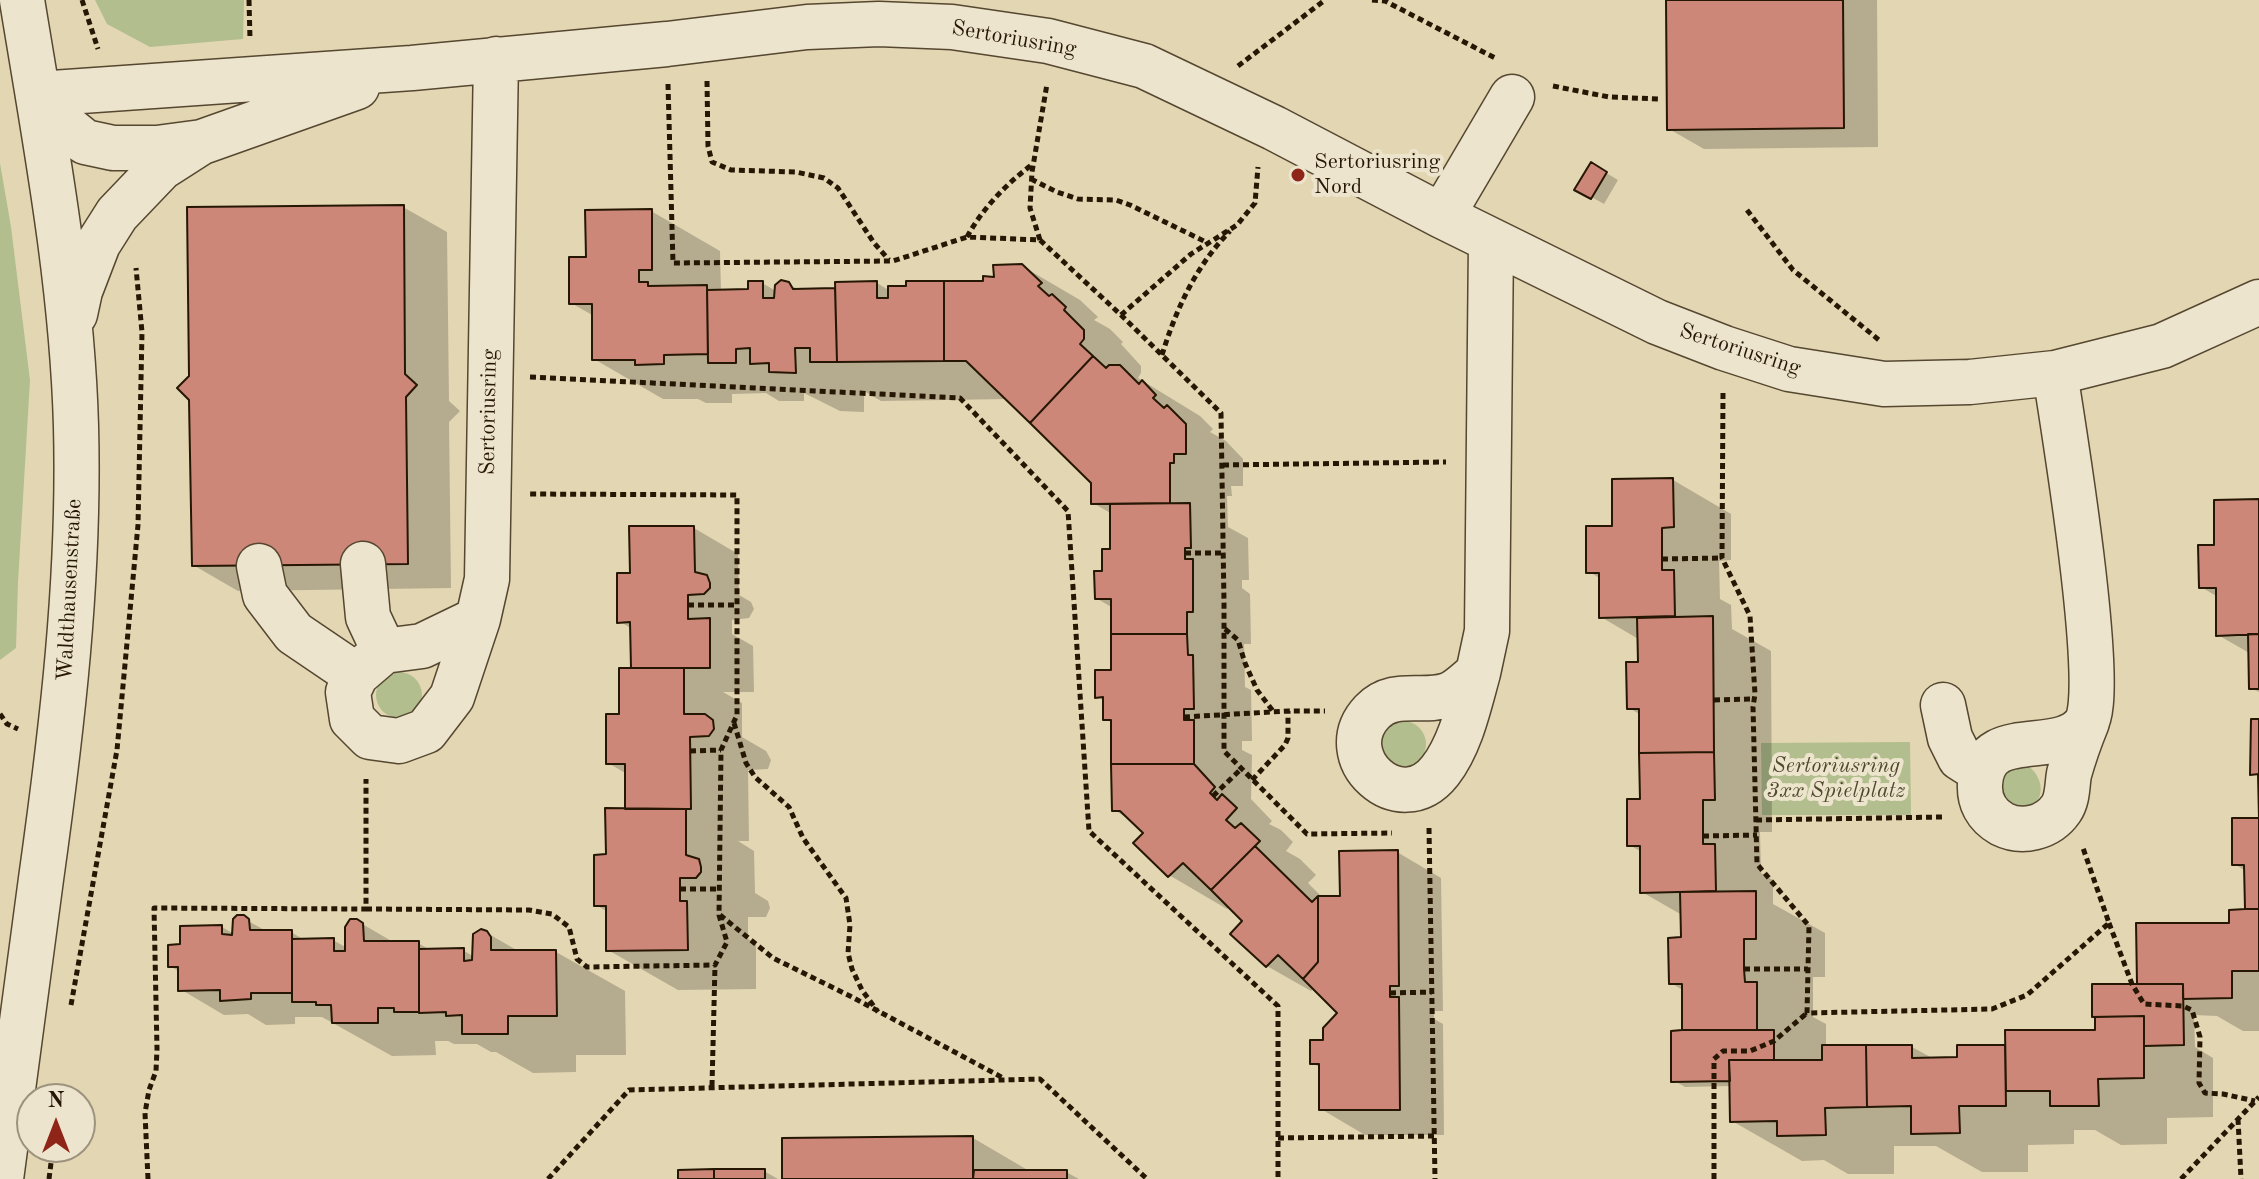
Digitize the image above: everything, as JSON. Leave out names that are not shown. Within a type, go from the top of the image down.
[{"type":"street","name":"Waldthausenstraße","points":[[1,1179],[59,746],[72,620],[76,511],[76,426],[63,267],[22,0]]},
{"type":"street","name":"Sertoriusring","points":[[38,94],[412,68],[807,27],[879,24],[952,27],[1048,41],[1144,66],[1274,128],[1491,241],[1657,322],[1789,369],[1884,384],[1970,382],[2055,373],[2162,346],[2259,302]]},
{"type":"street","name":"Sertoriusring","points":[[370,737],[399,741],[426,731],[452,697],[478,619],[487,579],[496,59]]},
{"type":"street","name":"Sertoriusring","points":[[38,94],[59,121],[85,142],[113,148],[157,148],[202,142],[412,68]]},
{"type":"street","points":[[1442,216],[1512,97]]},
{"type":"street","name":"Sertoriusring","points":[[70,340],[80,291],[98,244],[117,214],[161,168],[202,142]]},
{"type":"street","points":[[1478,673],[1450,694],[1425,698],[1400,697],[1382,703],[1370,714],[1361,733],[1360,750],[1364,764],[1374,779],[1390,787],[1408,790],[1424,785],[1439,772],[1466,716],[1478,673],[1487,631],[1491,241]]},
{"type":"street","points":[[2055,373],[2088,612],[2091,699],[2087,722],[2075,753],[2063,807],[2053,818],[2032,828],[2014,829],[1998,822],[1980,798],[1990,762],[2007,746],[2040,744],[2071,737],[2087,722]]},
{"type":"street","points":[[363,564],[370,663]]},
{"type":"street","points":[[259,566],[265,595],[294,633],[370,663]]},
{"type":"street","points":[[370,737],[352,719],[348,692],[370,663],[422,646],[478,619]]},
{"type":"street","points":[[1955,705],[1977,733],[1990,762]]},
{"type":"path","points":[[249,0],[249,14]]},
{"type":"path","points":[[1203,94],[1325,0]]},
{"type":"path","points":[[1372,0],[1384,0]]},
{"type":"path","points":[[687,41],[712,162],[731,170],[796,172],[824,178],[838,188],[874,243],[890,261]]},
{"type":"path","points":[[687,41],[673,263],[890,261],[967,237],[1040,240]]},
{"type":"path","points":[[1048,41],[1047,84],[1031,179],[1030,208],[1040,240],[1221,413],[1224,751],[1307,834],[1399,833]]},
{"type":"path","points":[[1162,355],[1188,289],[1204,261],[1255,203],[1259,157],[1274,128]]},
{"type":"path","points":[[967,237],[977,219],[1034,163]]},
{"type":"path","points":[[1031,179],[1078,199],[1116,200],[1130,205],[1208,243]]},
{"type":"path","points":[[1747,210],[1793,270],[1932,383]]},
{"type":"path","points":[[1121,315],[1191,254],[1237,225]]},
{"type":"path","points":[[1724,348],[1722,558],[1750,616],[1755,699],[1757,864],[1809,926],[1807,1013]]},
{"type":"path","points":[[490,374],[960,398],[1068,511],[1089,831],[1278,1006],[1278,1179]]},
{"type":"path","points":[[1223,465],[1490,461]]},
{"type":"path","points":[[488,494],[737,495],[737,715],[721,750],[719,915],[727,942],[715,965],[712,1086]]},
{"type":"path","points":[[1185,553],[1224,553]]},
{"type":"path","points":[[1662,559],[1722,558]]},
{"type":"path","points":[[688,605],[737,605]]},
{"type":"path","points":[[1224,628],[1238,640],[1257,690],[1274,712]]},
{"type":"path","points":[[1714,700],[1755,699]]},
{"type":"path","points":[[1252,780],[1285,745],[1288,711]]},
{"type":"path","points":[[1184,717],[1288,711],[1370,714]]},
{"type":"path","points":[[734,722],[746,763],[755,777],[789,807],[803,838],[846,898],[850,925],[848,953],[852,969],[878,1012]]},
{"type":"path","points":[[366,909],[366,763],[370,737]]},
{"type":"path","points":[[690,751],[721,750]]},
{"type":"path","points":[[1213,796],[1241,768]]},
{"type":"path","points":[[1424,785],[1429,833],[1435,1179]]},
{"type":"path","points":[[2063,807],[2083,848],[2132,984],[2144,1004],[2183,1006],[2192,1010],[2200,1037],[2199,1083],[2205,1093],[2257,1099]]},
{"type":"path","points":[[1756,820],[1948,817]]},
{"type":"path","points":[[1414,833],[1429,833]]},
{"type":"path","points":[[1703,836],[1757,835]]},
{"type":"path","points":[[680,889],[720,889]]},
{"type":"path","points":[[148,1179],[145,1113],[156,1071],[157,1049],[154,908],[529,910],[552,914],[569,927],[577,959],[587,967],[715,965]]},
{"type":"path","points":[[719,915],[773,958],[1006,1080]]},
{"type":"path","points":[[1714,1179],[1714,1059],[1723,1051],[1750,1051],[1774,1041],[1807,1013],[1992,1009],[2027,995],[2109,923]]},
{"type":"path","points":[[1744,969],[1808,969]]},
{"type":"path","points":[[1390,993],[1432,992]]},
{"type":"path","points":[[548,1179],[629,1090],[1040,1079],[1147,1179]]},
{"type":"path","points":[[2181,1179],[2257,1099]]},
{"type":"path","points":[[2238,1118],[2241,1179]]},
{"type":"path","points":[[1278,1138],[1435,1136]]},
{"type":"green space","points":[[95,0],[244,0],[243,39],[150,47],[107,24]]},
{"type":"green space","points":[[0,163],[30,380],[16,648],[0,660]]},
{"type":"green space","points":[[399,672],[408,673],[415,679],[421,686],[421,704],[415,711],[408,717],[399,718],[390,717],[383,711],[377,704],[376,695],[377,686],[383,679],[390,673]]},
{"type":"green space","points":[[1403,721],[1419,728],[1426,744],[1419,760],[1403,767],[1387,760],[1380,744],[1387,728]]},
{"type":"green space","name":"Sertoriusring 3xx Spielplatz","points":[[1910,742],[1911,815],[1762,815],[1761,743]]},
{"type":"green space","points":[[2028,766],[2038,778],[2039,798],[2029,807],[2008,806],[1997,787],[2007,768]]},
{"type":"building","points":[[1666,0],[1843,0],[1844,128],[1667,130]]},
{"type":"building","points":[[1591,162],[1607,172],[1591,199],[1574,190]]},
{"type":"building","points":[[404,205],[405,374],[417,385],[406,397],[408,564],[192,566],[189,400],[177,388],[189,376],[187,207]]},
{"type":"building","points":[[652,209],[652,270],[639,270],[639,282],[648,282],[648,286],[707,285],[708,354],[664,355],[664,364],[635,365],[635,360],[592,360],[592,304],[569,304],[569,257],[586,257],[585,210]]},
{"type":"building","points":[[1022,264],[1042,283],[1038,286],[1066,307],[1064,310],[1084,330],[1084,339],[1080,344],[1093,356],[1030,423],[966,361],[944,361],[944,281],[983,281],[983,276],[994,277],[993,265]]},
{"type":"building","points":[[781,280],[789,282],[793,289],[835,288],[837,362],[810,362],[810,348],[795,348],[796,373],[769,372],[769,363],[750,364],[750,348],[736,349],[736,363],[708,363],[707,290],[748,289],[748,281],[763,281],[763,298],[774,298],[775,285]]},
{"type":"building","points":[[877,281],[877,298],[888,298],[888,286],[906,286],[906,281],[944,281],[944,361],[837,362],[835,282]]},
{"type":"building","points":[[1093,356],[1106,368],[1120,365],[1139,384],[1142,380],[1156,395],[1153,398],[1164,408],[1167,405],[1186,424],[1186,454],[1174,454],[1174,463],[1170,463],[1170,503],[1091,504],[1091,483],[1030,423]]},
{"type":"building","points":[[1673,478],[1674,527],[1662,528],[1662,570],[1674,570],[1675,616],[1599,618],[1599,573],[1586,573],[1586,526],[1612,526],[1612,479]]},
{"type":"building","points":[[2259,499],[2259,634],[2216,636],[2216,588],[2199,588],[2198,545],[2214,545],[2214,500]]},
{"type":"building","points":[[1190,503],[1191,548],[1185,548],[1185,559],[1193,559],[1193,612],[1187,612],[1187,634],[1111,634],[1111,599],[1095,599],[1094,571],[1102,571],[1102,549],[1110,549],[1110,504]]},
{"type":"building","points":[[629,526],[694,526],[695,572],[707,575],[710,588],[704,594],[688,595],[688,619],[710,618],[710,668],[631,668],[630,622],[617,623],[617,573],[630,573]]},
{"type":"building","points":[[1713,616],[1714,752],[1639,753],[1639,709],[1627,709],[1626,662],[1638,662],[1637,618]]},
{"type":"building","points":[[1111,634],[1187,634],[1188,655],[1193,655],[1194,709],[1184,709],[1184,720],[1194,720],[1194,764],[1111,764],[1111,720],[1103,720],[1103,697],[1095,698],[1095,670],[1111,670]]},
{"type":"building","points":[[2248,634],[2259,634],[2259,689],[2249,689]]},
{"type":"building","points":[[619,668],[684,668],[684,714],[705,714],[713,720],[714,729],[709,736],[690,737],[691,809],[625,809],[625,764],[606,764],[606,714],[619,714]]},
{"type":"building","points":[[2251,719],[2259,719],[2259,774],[2250,775]]},
{"type":"building","points":[[1714,752],[1715,800],[1703,800],[1703,844],[1715,844],[1716,891],[1640,893],[1640,846],[1627,846],[1627,799],[1640,799],[1639,753]]},
{"type":"building","points":[[1111,764],[1194,764],[1215,787],[1210,793],[1217,800],[1222,794],[1237,808],[1226,820],[1235,828],[1241,823],[1260,841],[1211,890],[1183,863],[1168,877],[1133,843],[1143,833],[1120,811],[1112,811]]},
{"type":"building","points":[[605,808],[686,809],[686,855],[699,859],[701,867],[696,878],[680,878],[680,901],[687,901],[688,950],[606,951],[606,906],[594,906],[594,855],[606,854]]},
{"type":"building","points":[[2232,818],[2259,818],[2259,909],[2245,909],[2244,865],[2232,865]]},
{"type":"building","points":[[1255,846],[1312,902],[1318,896],[1318,962],[1303,979],[1278,955],[1266,967],[1230,934],[1242,921],[1211,890]]},
{"type":"building","points":[[1398,850],[1399,986],[1390,986],[1390,997],[1399,997],[1400,1110],[1319,1110],[1319,1064],[1310,1064],[1310,1040],[1323,1040],[1323,1028],[1337,1013],[1303,979],[1318,962],[1318,896],[1340,896],[1339,851]]},
{"type":"building","points":[[1756,891],[1756,939],[1744,939],[1744,969],[1745,982],[1757,982],[1757,1030],[1682,1030],[1682,984],[1669,984],[1668,938],[1681,937],[1680,892]]},
{"type":"building","points":[[2259,909],[2259,971],[2232,971],[2232,998],[2183,999],[2183,984],[2137,984],[2136,923],[2229,923],[2229,910]]},
{"type":"building","points":[[237,915],[249,919],[250,930],[292,930],[292,993],[251,993],[251,999],[220,1001],[220,990],[178,991],[178,967],[168,967],[168,945],[180,944],[180,926],[222,925],[222,934],[232,935],[233,919]]},
{"type":"building","points":[[350,919],[363,923],[364,941],[419,941],[419,1012],[394,1012],[394,1008],[378,1008],[378,1023],[332,1023],[331,1005],[292,1002],[292,939],[334,938],[334,951],[345,951],[345,927]]},
{"type":"building","points":[[481,929],[491,937],[491,950],[556,950],[557,1016],[508,1016],[508,1034],[462,1034],[462,1015],[419,1013],[419,949],[464,948],[464,961],[472,960],[473,934]]},
{"type":"building","points":[[2092,984],[2183,984],[2184,1045],[2144,1046],[2144,1016],[2092,1017]]},
{"type":"building","points":[[2144,1016],[2144,1078],[2098,1079],[2099,1106],[2050,1106],[2050,1091],[2006,1091],[2005,1030],[2095,1030],[2095,1017]]},
{"type":"building","points":[[1774,1030],[1774,1060],[1729,1060],[1730,1081],[1671,1082],[1671,1031]]},
{"type":"building","points":[[1822,1045],[1866,1045],[1867,1107],[1825,1108],[1826,1135],[1777,1136],[1777,1121],[1730,1122],[1729,1060],[1822,1060]]},
{"type":"building","points":[[1866,1045],[1912,1045],[1912,1058],[1957,1057],[1957,1045],[2005,1045],[2006,1106],[1959,1106],[1960,1133],[1911,1134],[1911,1106],[1867,1107]]},
{"type":"building","points":[[973,1136],[973,1179],[782,1179],[782,1138]]},
{"type":"building","points":[[714,1169],[714,1179],[678,1179],[678,1170]]},
{"type":"building","points":[[714,1169],[765,1169],[765,1179],[714,1179]]},
{"type":"building","points":[[974,1170],[1067,1170],[1067,1179],[973,1179]]},
{"type":"place","name":"Sertoriusring Nord","points":[[1298,175]]}]
